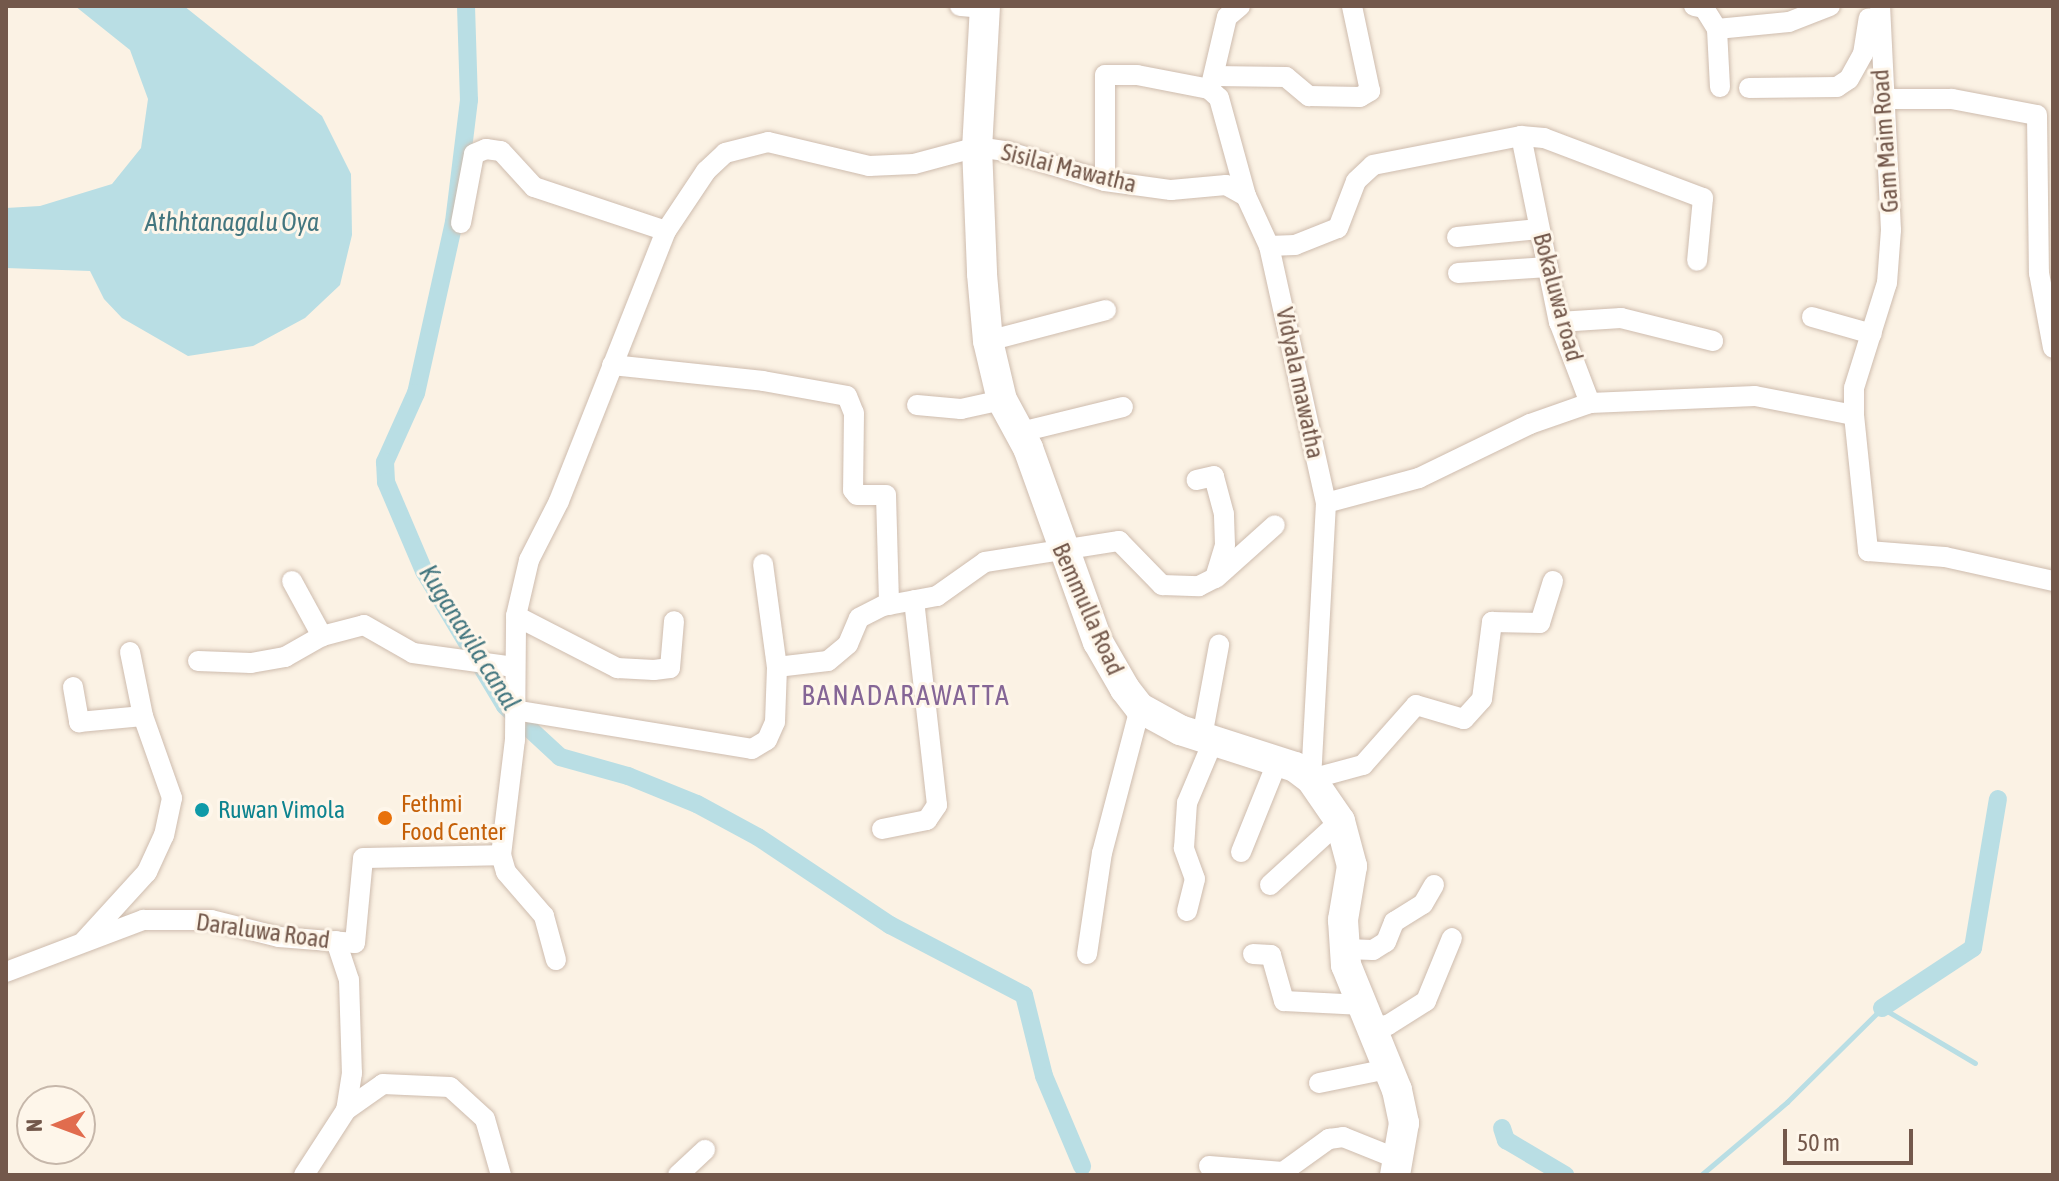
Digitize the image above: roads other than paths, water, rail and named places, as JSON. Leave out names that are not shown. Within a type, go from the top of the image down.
[{"type":"street","points":[[1240,6],[1227,17],[1212,82],[1227,117],[1246,196],[1271,255],[1338,228],[1356,181],[1373,165],[1521,136],[1544,138],[1703,198],[1697,261]]},
{"type":"street","points":[[1105,181],[1105,75],[1212,82],[1286,77],[1309,96],[1360,97],[1370,91],[1352,6]]},
{"type":"street","points":[[1694,6],[1704,8],[1717,29],[1720,87]]},
{"type":"street","points":[[1717,29],[1789,22],[1830,6]]},
{"type":"street","points":[[1749,88],[1837,87],[1849,79],[1863,54],[1869,6]]},
{"type":"street","name":"Gam Maim Road","points":[[1880,6],[1883,99],[1893,201],[1887,283],[1854,388],[1868,551],[1945,557],[2053,581]]},
{"type":"street","name":"Bemmulla Road","points":[[977,7],[977,147],[988,341],[1002,400],[1021,432],[1062,553],[1098,642],[1140,708]]},
{"type":"street","points":[[1883,99],[1952,99],[2037,115],[2039,273],[2053,348]]},
{"type":"street","name":"Bokaluwa road","points":[[1521,136],[1559,322],[1590,403]]},
{"type":"street","points":[[556,960],[544,916],[506,872],[501,855],[514,710],[516,616],[529,560],[559,501],[666,231],[706,171],[725,153],[768,142],[869,166],[914,164],[977,147]]},
{"type":"street","name":"Sisilai Mawatha","points":[[977,147],[1049,162],[1105,181],[1171,190],[1226,185],[1246,196]]},
{"type":"street","points":[[461,223],[474,154],[486,149],[501,151],[534,187],[666,231]]},
{"type":"street","points":[[1457,237],[1539,229]]},
{"type":"street","name":"Vidyala mawatha","points":[[1271,255],[1326,503]]},
{"type":"street","points":[[1458,273],[1548,267]]},
{"type":"street","points":[[988,341],[1106,310]]},
{"type":"street","points":[[1812,317],[1872,334]]},
{"type":"street","points":[[1559,322],[1621,318],[1713,341]]},
{"type":"street","points":[[612,365],[763,381],[847,396],[854,413],[853,490],[857,495],[886,495],[889,605]]},
{"type":"street","points":[[1311,779],[1326,503],[1419,478],[1530,424],[1590,403],[1755,396],[1854,415]]},
{"type":"street","points":[[917,405],[961,409],[1002,400]]},
{"type":"street","points":[[1021,432],[1123,407]]},
{"type":"street","points":[[1196,480],[1214,476],[1224,514],[1225,545],[1215,578]]},
{"type":"street","points":[[777,667],[828,661],[848,644],[859,618],[889,605],[937,596],[985,562],[1062,553],[1119,541],[1162,585],[1199,586],[1223,576],[1275,525]]},
{"type":"street","points":[[514,710],[752,749],[767,740],[775,722],[777,667],[763,564]]},
{"type":"street","points":[[292,581],[322,636]]},
{"type":"street","points":[[1311,779],[1363,765],[1416,705],[1464,719],[1482,699],[1492,622],[1540,623],[1553,581]]},
{"type":"street","points":[[882,829],[927,820],[937,805],[914,600]]},
{"type":"street","points":[[516,616],[617,668],[654,670],[670,668],[674,621]]},
{"type":"street","points":[[198,661],[251,663],[285,657],[322,636],[364,625],[413,653],[514,667]]},
{"type":"street","points":[[1187,911],[1195,879],[1184,848],[1187,803],[1208,738],[1219,645]]},
{"type":"street","points":[[81,944],[147,872],[164,835],[172,798],[143,716],[130,652]]},
{"type":"street","points":[[73,687],[79,722],[143,716]]},
{"type":"street","points":[[1087,954],[1102,853],[1140,708],[1208,738],[1279,758],[1311,779],[1340,821],[1352,866],[1344,949],[1388,1069],[1404,1123],[1396,1167],[1343,1137],[1329,1139],[1283,1172],[1209,1166]]},
{"type":"street","points":[[1241,852],[1279,758]]},
{"type":"street","points":[[1270,885],[1340,821]]},
{"type":"street","name":"Daraluwa Road","points":[[6,972],[143,920],[211,920],[279,937],[355,943],[363,858],[501,855]]},
{"type":"street","points":[[1344,949],[1373,950],[1386,942],[1394,922],[1423,904],[1434,885]]},
{"type":"street","points":[[1253,954],[1271,955],[1284,1001],[1367,1016],[1388,1025],[1426,1001],[1452,938]]},
{"type":"street","points":[[336,941],[349,980],[352,1073],[346,1110]]},
{"type":"street","points":[[1319,1083],[1388,1069]]},
{"type":"street","points":[[304,1175],[346,1110],[383,1084],[450,1087],[485,1119],[501,1175]]},
{"type":"street","points":[[678,1175],[705,1150]]},
{"type":"water","name":"Athhtanagalu Oya","points":[[75,6],[184,6],[322,116],[351,174],[352,235],[340,285],[305,318],[253,346],[188,356],[122,318],[104,299],[90,271],[6,268],[6,208],[40,206],[112,184],[141,148],[148,99],[130,50]]},
{"type":"waterway","name":"Kuganavila canal","points":[[466,6],[469,100],[454,222],[416,393],[385,462],[386,482],[424,571],[505,706],[560,757],[628,776],[697,804],[758,837],[890,925],[1024,995],[1044,1076],[1082,1166]]},
{"type":"waterway","points":[[1882,1008],[1973,948],[1998,799]]},
{"type":"waterway","points":[[1701,1175],[1787,1102],[1882,1008],[1975,1063]]},
{"type":"waterway","points":[[1502,1128],[1506,1140],[1565,1175]]},
{"type":"place","name":"Ruwan Vimola","points":[[202,810]]},
{"type":"place","name":"Fethmi Food Center","points":[[385,818]]},
{"type":"district","name":"BANADARAWATTA","points":[[906,695]]}]
